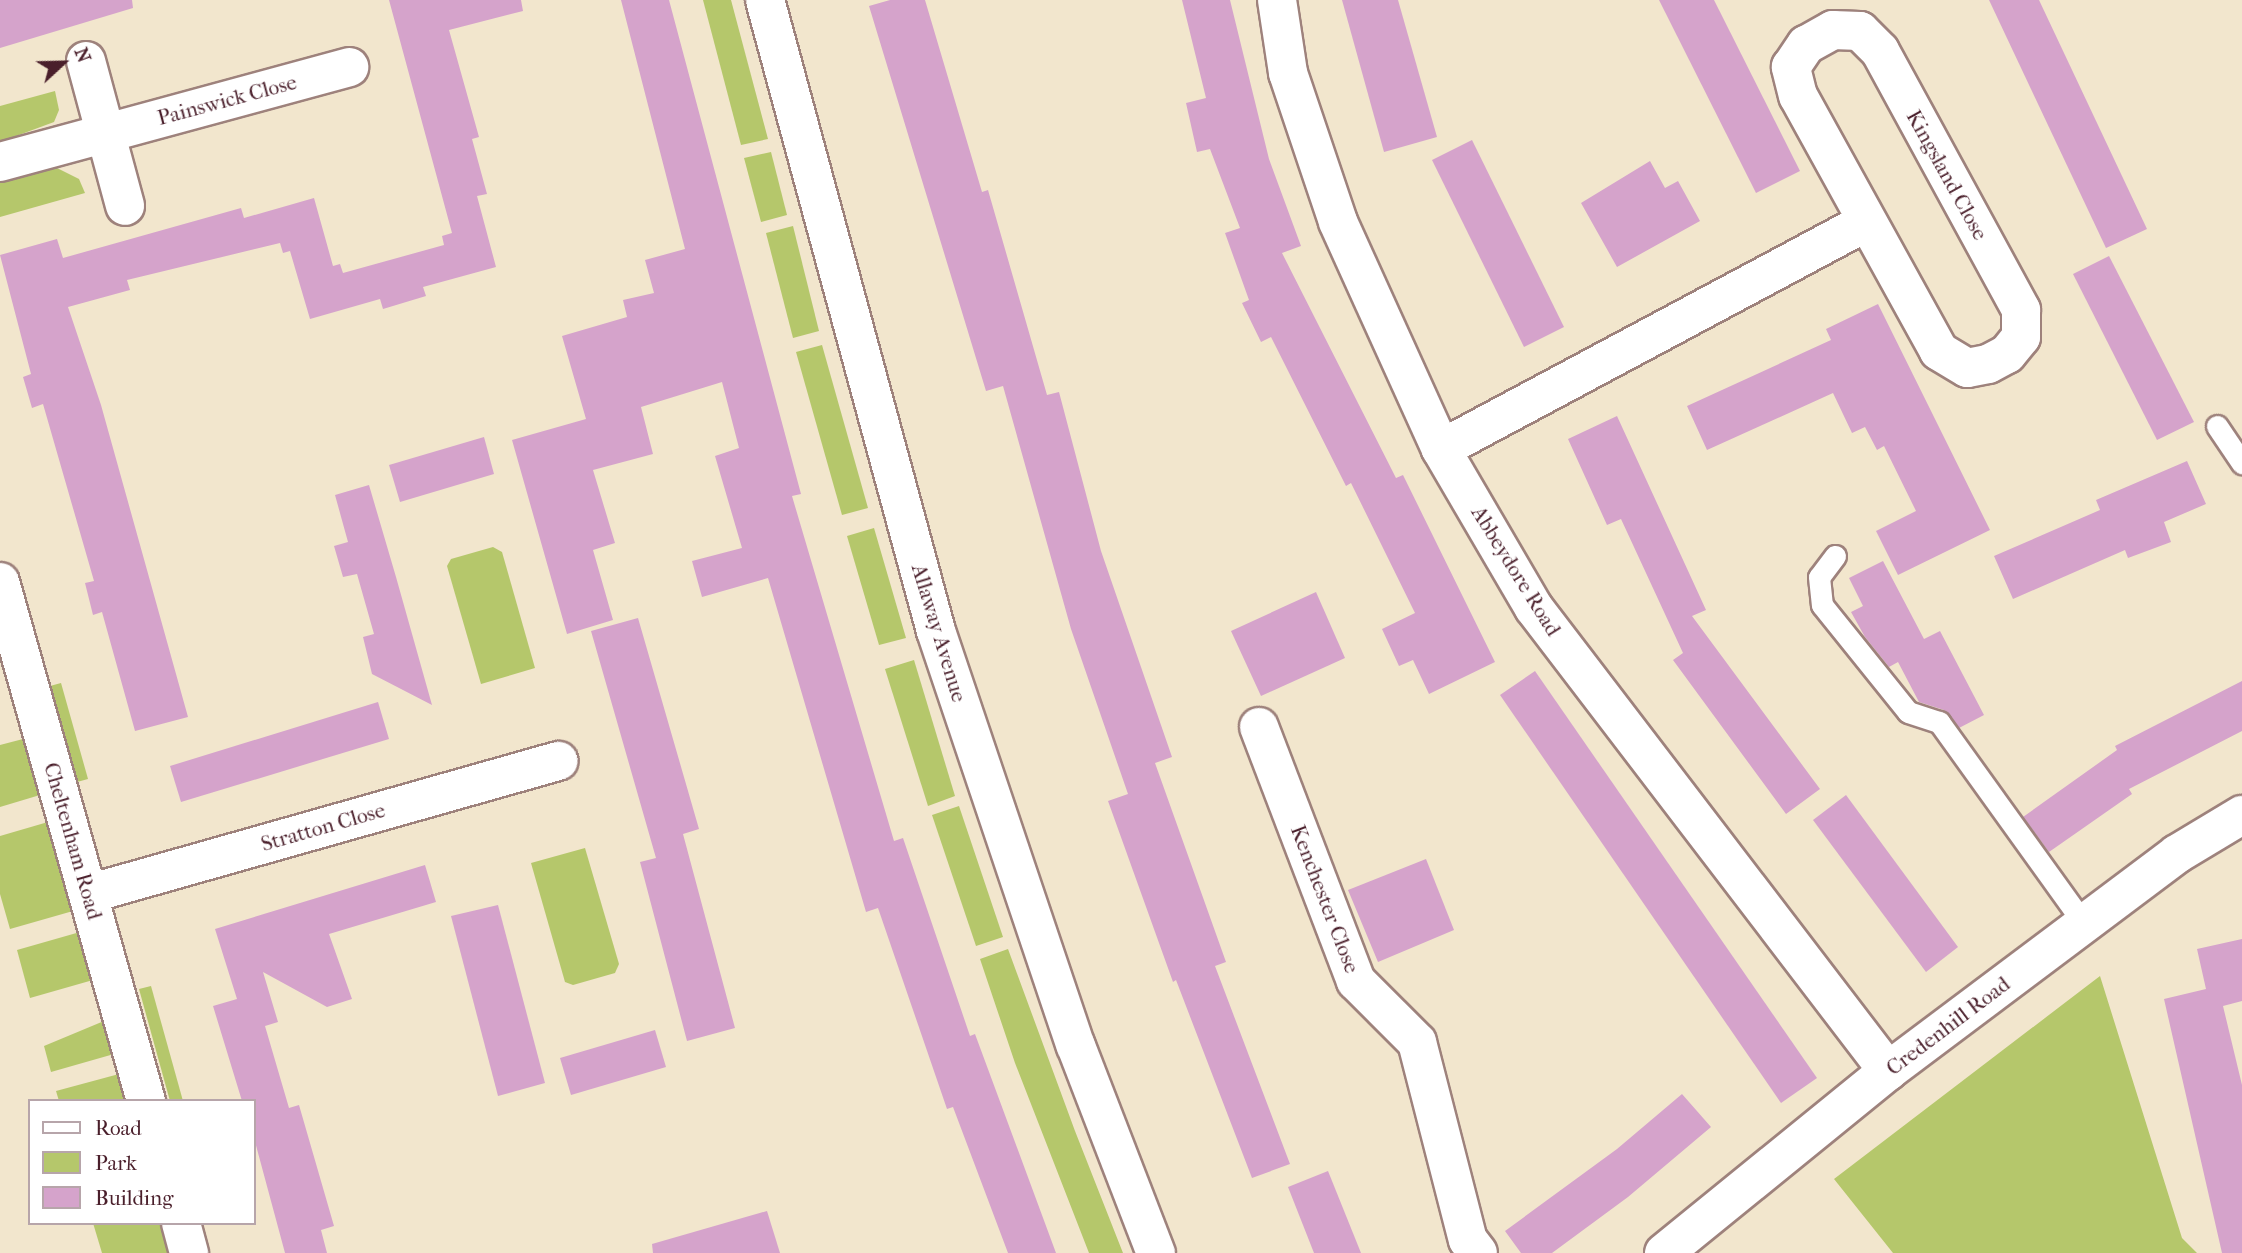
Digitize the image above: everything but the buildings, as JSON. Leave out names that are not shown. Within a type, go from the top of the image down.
[{"type":"street","name":"Allaway Avenue","points":[[765,0],[936,631],[1076,1046],[1156,1253]]},
{"type":"street","name":"Abbeydore Road","points":[[1277,0],[1289,73],[1338,222],[1441,449],[1534,608],[1888,1071]]},
{"type":"street","name":"Kingsland Close","points":[[1833,30],[1860,32],[1880,51],[2021,310],[2021,337],[2007,354],[1967,368],[1939,351],[1866,222],[1798,96],[1791,67],[1806,45],[1833,30]]},
{"type":"street","points":[[86,61],[125,206]]},
{"type":"street","name":"Painswick Close","points":[[0,162],[349,67]]},
{"type":"street","points":[[1441,449],[1866,222]]},
{"type":"street","name":"Cheltenham Road","points":[[0,582],[145,1099]]},
{"type":"street","name":"Kenchester Close","points":[[1259,727],[1356,981],[1417,1042],[1468,1240],[1478,1253]]},
{"type":"street","name":"Stratton Close","points":[[88,894],[559,761]]},
{"type":"street","name":"Credenhill Road","points":[[1664,1253],[1888,1071],[2084,924],[2240,821]]},
{"type":"street","points":[[182,1225],[189,1253]]},
{"type":"lane","points":[[2217,426],[2242,463]]},
{"type":"lane","points":[[1835,556],[1819,577],[1822,605],[1908,712],[1939,722],[2084,924]]},
{"type":"green space","points":[[703,0],[731,0],[768,139],[741,145]]},
{"type":"green space","points":[[55,91],[59,110],[54,122],[0,142],[0,106]]},
{"type":"green space","points":[[771,152],[787,215],[761,222],[744,158]]},
{"type":"green space","points":[[55,167],[79,179],[85,193],[0,217],[0,183]]},
{"type":"green space","points":[[793,226],[819,331],[793,338],[766,233]]},
{"type":"green space","points":[[822,345],[868,508],[842,515],[796,352]]},
{"type":"green space","points":[[874,528],[906,638],[879,645],[847,536]]},
{"type":"green space","points":[[493,547],[502,552],[535,668],[481,684],[447,566],[451,559]]},
{"type":"green space","points":[[914,660],[955,796],[928,806],[885,669]]},
{"type":"green space","points":[[61,683],[88,779],[77,782],[50,686]]},
{"type":"green space","points":[[23,739],[40,795],[0,807],[0,745]]},
{"type":"green space","points":[[959,806],[1003,937],[976,946],[932,815]]},
{"type":"green space","points":[[48,822],[73,911],[10,929],[0,894],[0,836]]},
{"type":"green space","points":[[585,848],[619,964],[615,973],[573,985],[565,982],[531,863]]},
{"type":"green space","points":[[80,932],[93,980],[30,998],[17,950]]},
{"type":"green space","points":[[1008,949],[1123,1253],[1089,1253],[1015,1063],[980,959]]},
{"type":"green space","points":[[2100,976],[2182,1238],[2197,1253],[1893,1253],[1834,1179]]},
{"type":"green space","points":[[151,986],[182,1099],[169,1099],[139,989]]},
{"type":"green space","points":[[104,1021],[114,1054],[51,1072],[44,1046]]},
{"type":"green space","points":[[119,1074],[126,1099],[58,1099],[56,1091]]},
{"type":"green space","points":[[94,1225],[163,1225],[170,1253],[102,1253]]}]
